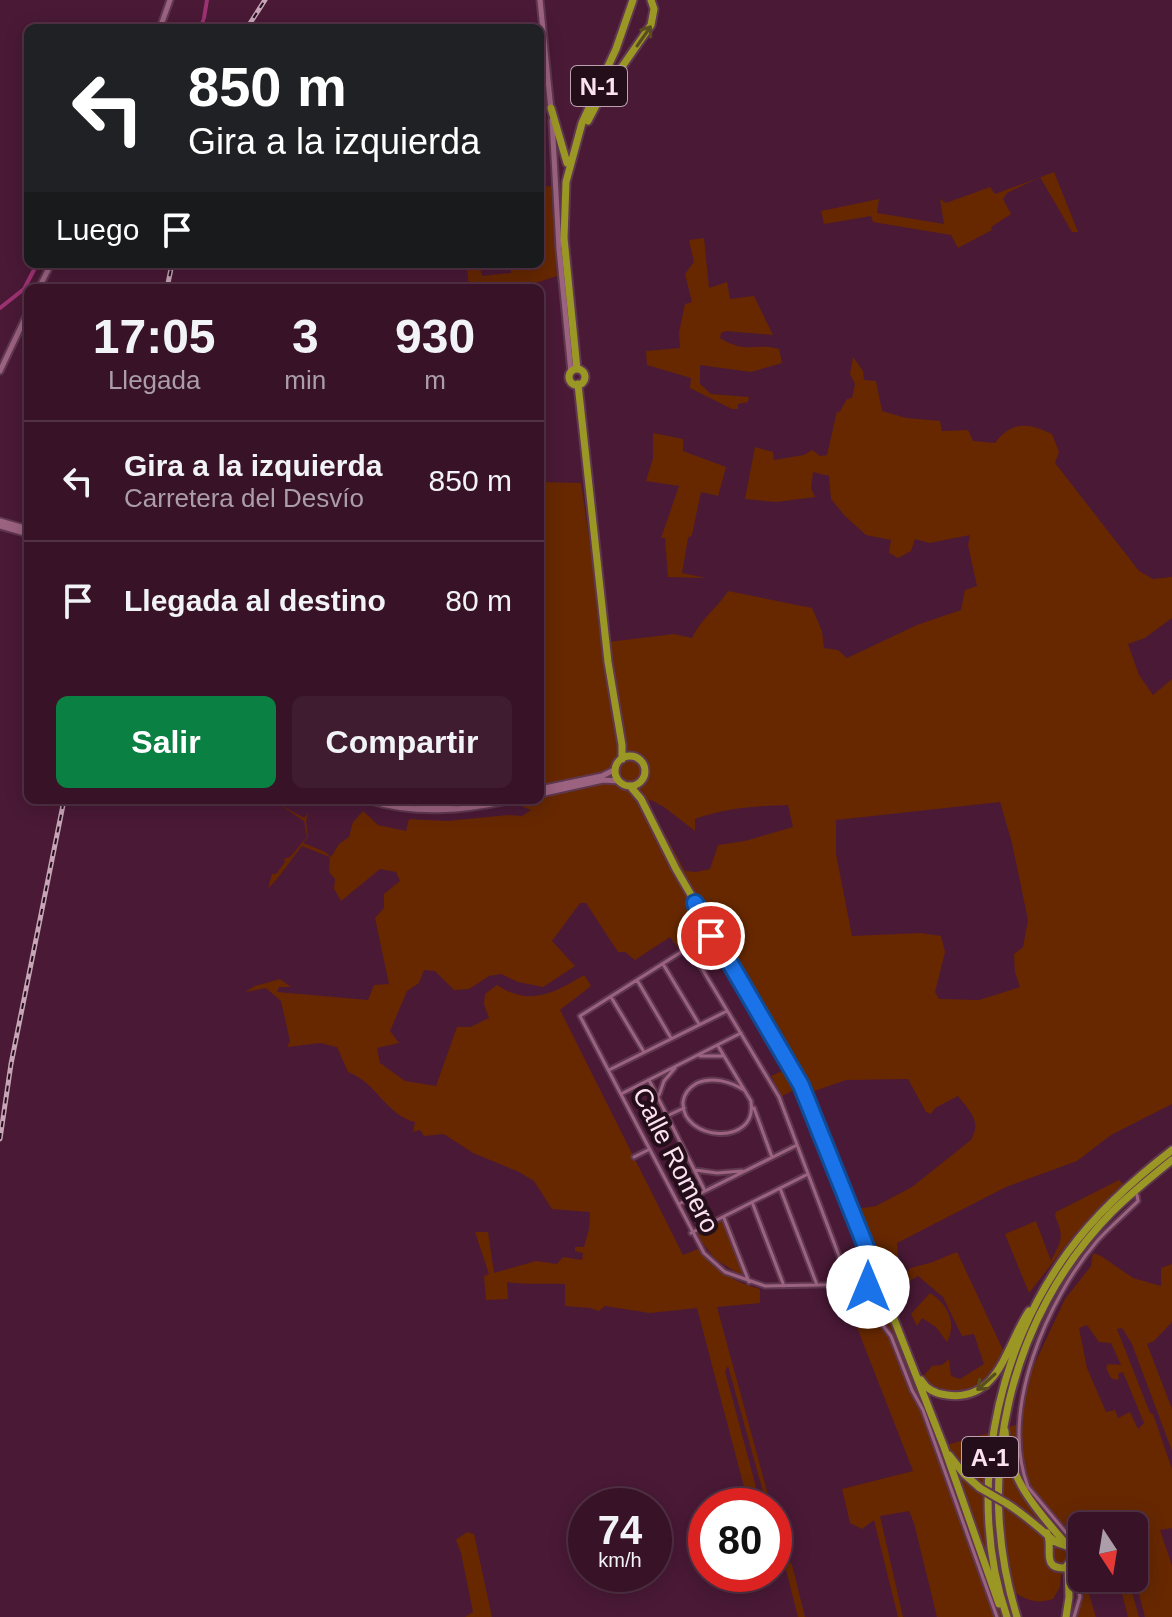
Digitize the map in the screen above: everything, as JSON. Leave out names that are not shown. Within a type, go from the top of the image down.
[{"type":"highway","name":"N-1","points":[[568,174],[582,123],[616,49],[633,0]]},
{"type":"highway","name":"N-1","points":[[568,174],[592,113],[651,25],[654,9],[651,0]]},
{"type":"highway","points":[[551,108],[564,147],[568,174],[560,221],[574,370],[570,380],[578,384]]},
{"type":"highway","points":[[574,370],[583,371],[585,376],[584,381],[578,384]]},
{"type":"highway","points":[[578,384],[606,647],[622,745],[622,759],[616,769],[619,781],[630,786],[641,799],[695,903],[806,1094],[876,1272]]},
{"type":"highway","points":[[622,745],[645,767],[640,783],[641,799]]},
{"type":"highway","points":[[622,759],[633,756]]},
{"type":"highway","points":[[630,786],[640,783]]},
{"type":"highway","name":"A-1","points":[[1006,1617],[991,1541],[990,1459],[1002,1387],[1036,1303],[1068,1252],[1105,1207],[1172,1150]]},
{"type":"highway","name":"A-1","points":[[1017,1617],[1004,1570],[997,1503],[999,1456],[1009,1397],[1028,1340],[1062,1275],[1112,1212],[1172,1160]]},
{"type":"highway","points":[[876,1272],[888,1274],[893,1282],[891,1292],[885,1296],[872,1294],[868,1284],[869,1278],[876,1272]]},
{"type":"highway","points":[[885,1296],[1006,1617]]},
{"type":"highway","points":[[907,1353],[928,1389],[951,1396],[972,1394],[993,1379],[1027,1314],[1036,1303]]},
{"type":"highway","points":[[1009,1397],[1006,1438],[1014,1473],[1028,1497],[1068,1546]]},
{"type":"highway","points":[[944,1447],[959,1468],[980,1488],[1026,1515],[1047,1533],[1054,1546]]},
{"type":"highway","points":[[1054,1546],[1068,1548]]},
{"type":"highway","points":[[1054,1546],[1048,1559],[1053,1566],[1061,1568],[1068,1564]]},
{"type":"highway","points":[[1066,1617],[1069,1592]]},
{"type":"main road","points":[[161,24],[170,0]]},
{"type":"main road","points":[[540,0],[542,24]]},
{"type":"main road","points":[[544,39],[560,221]]},
{"type":"main road","points":[[0,371],[24,320]]},
{"type":"main road","points":[[0,524],[24,530]]},
{"type":"main road","points":[[544,791],[602,776],[616,769]]},
{"type":"main road","points":[[544,791],[603,780],[619,781]]},
{"type":"main road","points":[[385,804],[435,811],[491,804]]},
{"type":"main road","points":[[418,804],[453,804]]},
{"type":"street","points":[[644,1052],[611,997],[713,935]]},
{"type":"street","points":[[689,947],[779,1097],[850,1285]]},
{"type":"street","points":[[663,964],[699,1024]]},
{"type":"street","points":[[637,980],[671,1038]]},
{"type":"street","name":"Calle Romero","points":[[611,997],[580,1016],[704,1253],[725,1272],[749,1282],[784,1286],[868,1284]]},
{"type":"street","points":[[609,1070],[727,1011]]},
{"type":"street","points":[[621,1094],[741,1033]]},
{"type":"street","points":[[717,1045],[751,1102],[772,1157]]},
{"type":"street","points":[[693,1057],[724,1056]]},
{"type":"street","points":[[658,1098],[664,1081],[677,1065]]},
{"type":"street","points":[[649,1080],[705,1191]]},
{"type":"street","points":[[744,1090],[726,1082],[704,1081],[693,1085],[686,1092],[684,1108],[689,1120],[712,1133],[726,1134],[746,1125],[752,1113],[751,1102]]},
{"type":"street","points":[[668,1116],[684,1108]]},
{"type":"street","points":[[678,1205],[797,1145]]},
{"type":"street","points":[[634,1157],[649,1149]]},
{"type":"street","points":[[695,1170],[717,1173],[745,1171]]},
{"type":"street","points":[[691,1233],[808,1174]]},
{"type":"street","points":[[779,1188],[817,1285]]},
{"type":"street","points":[[1068,1535],[1028,1487],[1024,1477],[1018,1441],[1021,1406],[1040,1339],[1061,1297],[1097,1241],[1138,1201],[1137,1195]]},
{"type":"street","points":[[752,1202],[784,1286]]},
{"type":"street","points":[[724,1216],[749,1282]]},
{"type":"street","points":[[872,1294],[866,1303],[891,1336],[925,1415],[997,1617]]},
{"type":"street","points":[[1074,1617],[1079,1592]]},
{"type":"shaded area","points":[[1054,172],[1078,232],[1072,232],[1040,177]]},
{"type":"shaded area","points":[[1038,178],[1007,193],[1003,199],[1011,214],[991,227],[992,230],[958,248],[951,235],[873,222],[871,216],[824,224],[821,211],[879,199],[877,213],[944,224],[940,199],[946,203],[990,187],[995,194]]},
{"type":"shaded area","points":[[551,186],[557,276],[532,284],[469,284],[467,268],[480,268],[482,276],[511,273],[510,268],[544,268],[544,187]]},
{"type":"shaded area","points":[[704,238],[709,288],[727,282],[730,299],[754,296],[773,335],[726,331],[721,333],[720,338],[737,346],[779,349],[782,363],[751,372],[700,365],[700,384],[711,394],[749,397],[748,402],[738,404],[738,409],[732,409],[690,388],[691,378],[647,365],[646,351],[680,348],[679,332],[685,304],[692,302],[685,274],[694,262],[689,240]]},
{"type":"shaded area","points":[[853,357],[863,371],[864,380],[876,381],[882,411],[906,418],[940,421],[942,431],[968,430],[973,441],[995,443],[1008,430],[1021,426],[1052,434],[1059,452],[1055,463],[1139,571],[1153,579],[1172,577],[1172,618],[1145,638],[1128,644],[1139,675],[1153,695],[1172,679],[1172,1104],[1111,1135],[1077,1161],[1006,1187],[897,1243],[898,1260],[892,1271],[876,1264],[851,1210],[876,1206],[912,1187],[971,1140],[975,1127],[973,1117],[958,1096],[935,1108],[931,1114],[926,1112],[908,1079],[846,1080],[806,1094],[709,932],[678,948],[670,937],[635,960],[625,952],[618,952],[586,903],[580,903],[552,941],[575,966],[543,987],[518,982],[501,974],[489,976],[469,989],[454,990],[435,971],[424,970],[419,983],[407,991],[390,1031],[399,1043],[377,1048],[380,1063],[405,1081],[436,1086],[457,1027],[470,1027],[489,1018],[484,1004],[485,994],[497,985],[520,995],[542,995],[584,975],[591,986],[560,1010],[683,1255],[698,1249],[725,1274],[760,1289],[760,1303],[717,1307],[766,1488],[762,1488],[728,1366],[725,1371],[756,1488],[744,1488],[697,1308],[650,1313],[605,1306],[599,1311],[565,1306],[565,1284],[507,1282],[508,1299],[486,1300],[484,1276],[489,1274],[475,1232],[488,1232],[494,1273],[536,1261],[557,1264],[563,1257],[582,1260],[583,1253],[575,1251],[575,1247],[584,1247],[590,1212],[552,1209],[534,1181],[519,1172],[473,1153],[444,1134],[424,1136],[420,1130],[413,1132],[415,1122],[396,1113],[366,1083],[348,1072],[337,1047],[320,1043],[287,1047],[290,1041],[281,1001],[266,988],[245,992],[280,979],[291,987],[279,987],[277,992],[368,1000],[374,985],[389,984],[375,918],[384,908],[384,894],[400,881],[396,872],[380,869],[341,901],[334,889],[335,879],[329,872],[330,857],[302,846],[268,888],[272,874],[276,874],[284,859],[290,857],[307,837],[304,821],[279,804],[304,818],[308,813],[308,837],[303,843],[331,857],[339,844],[349,837],[353,822],[363,811],[378,825],[406,831],[409,819],[447,821],[522,816],[531,810],[517,804],[544,804],[544,482],[581,483],[612,695],[608,642],[674,634],[692,638],[728,591],[812,608],[822,631],[824,648],[838,650],[847,658],[917,625],[961,610],[965,590],[977,586],[968,545],[970,535],[929,543],[915,539],[911,551],[898,558],[889,553],[891,540],[866,535],[845,516],[831,499],[829,476],[813,472],[811,488],[815,497],[776,502],[745,499],[755,447],[773,452],[774,460],[804,455],[812,450],[820,456],[827,455],[837,411],[839,413],[847,399],[852,398],[855,384],[850,374]],"holes":[[[649,799],[695,831],[695,819],[707,815],[776,805],[788,805],[793,827],[745,841],[718,845],[710,869],[685,871]],[[1000,802],[1028,920],[1023,947],[1014,954],[1020,987],[979,1000],[939,999],[935,992],[945,952],[941,936],[920,933],[852,936],[836,854],[836,820]]]},
{"type":"shaded area","points":[[653,433],[683,439],[683,451],[726,467],[718,496],[701,492],[692,535],[688,538],[682,573],[706,578],[668,577],[665,538],[661,538],[679,486],[646,481],[653,458]]},
{"type":"shaded area","points":[[789,1068],[799,1088],[782,1096],[771,1076]]},
{"type":"shaded area","points":[[1119,1180],[1123,1184],[1075,1234],[1029,1293],[1005,1234],[1036,1221],[1051,1261],[1060,1239],[1056,1212]]},
{"type":"shaded area","points":[[723,1220],[745,1278],[715,1259],[696,1235]]},
{"type":"shaded area","points":[[957,1252],[1004,1352],[979,1383],[969,1390],[946,1393],[922,1378],[932,1366],[942,1365],[949,1359],[951,1376],[960,1379],[984,1364],[974,1334],[962,1336],[943,1297],[918,1276],[897,1289],[910,1268]]},
{"type":"shaded area","points":[[1093,1253],[1133,1278],[1161,1286],[1161,1268],[1172,1264],[1172,1322],[1147,1344],[1172,1409],[1172,1451],[1132,1344],[1122,1328],[1117,1329],[1153,1414],[1172,1469],[1172,1528],[1160,1530],[1172,1566],[1172,1617],[1145,1617],[1138,1592],[1148,1592],[1148,1512],[1068,1512],[1068,1571],[1061,1575],[1060,1587],[1053,1599],[1033,1601],[1015,1593],[1010,1617],[937,1617],[909,1511],[880,1516],[903,1617],[898,1617],[874,1520],[862,1529],[850,1523],[842,1489],[913,1471],[849,1307],[865,1306],[873,1299],[884,1305],[940,1447],[1022,1423],[1028,1378],[1065,1299],[1091,1266]],"holes":[[[1087,1325],[1099,1342],[1111,1343],[1121,1365],[1108,1364],[1106,1368],[1111,1378],[1116,1380],[1118,1374],[1123,1372],[1144,1423],[1138,1429],[1130,1412],[1118,1418],[1115,1410],[1106,1412],[1087,1368],[1079,1328]]]},
{"type":"shaded area","points":[[930,1293],[949,1314],[951,1328],[947,1342],[936,1327],[922,1318],[917,1326],[911,1314]]},
{"type":"shaded area","points":[[467,1532],[474,1534],[492,1617],[465,1617],[473,1612],[456,1540]]},
{"type":"shaded area","points":[[792,1565],[805,1617],[798,1617],[792,1592]]},
{"type":"shaded area","points":[[1077,1592],[1088,1592],[1096,1617],[1071,1617]]},
{"type":"shaded area","points":[[1122,1592],[1132,1592],[1139,1617],[1128,1617]]},
{"type":"waterway","points":[[204,18],[207,0]]},
{"type":"waterway","points":[[27,284],[35,268]]},
{"type":"waterway","points":[[0,308],[24,289]]},
{"type":"railway","points":[[250,24],[265,0]]},
{"type":"railway","points":[[168,284],[171,268]]},
{"type":"railway","points":[[0,1139],[11,1064],[63,804]]},
{"type":"route","points":[[711,936],[704,933],[695,903],[806,1094],[876,1272],[869,1278],[868,1287]]}]
